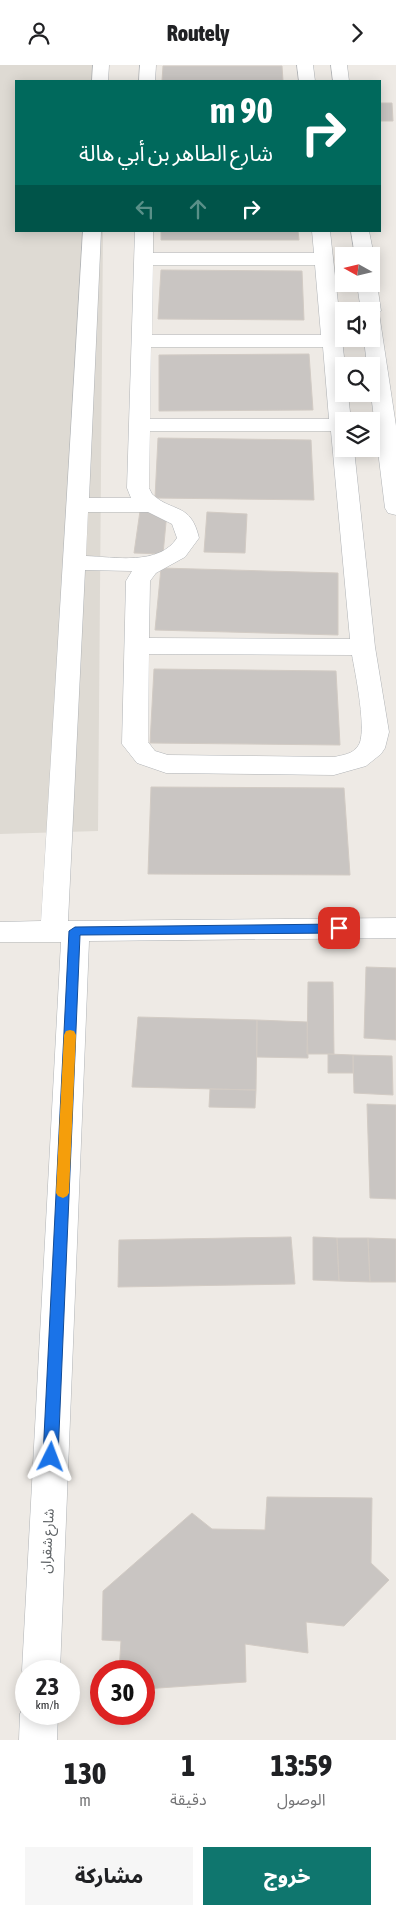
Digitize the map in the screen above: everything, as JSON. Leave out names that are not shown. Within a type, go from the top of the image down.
[{"type":"street","points":[[100,65],[100,80]]},
{"type":"street","points":[[148,65],[148,80]]},
{"type":"street","points":[[306,65],[307,80]]},
{"type":"street","points":[[339,65],[341,80]]},
{"type":"street","name":"شارع شقران","points":[[41,1660],[74,563],[92,232]]},
{"type":"street","points":[[144,232],[138,488],[139,494],[152,505]]},
{"type":"street","points":[[321,232],[339,412]]},
{"type":"street","points":[[360,232],[363,247]]},
{"type":"street","points":[[144,259],[324,259]]},
{"type":"street","points":[[142,341],[332,341]]},
{"type":"street","points":[[375,347],[396,508]]},
{"type":"street","points":[[140,425],[335,425]]},
{"type":"street","points":[[77,505],[152,505],[170,511],[184,523],[188,538],[179,552],[153,564],[140,575],[138,581],[135,737],[136,744],[146,757],[166,764],[334,766],[366,755],[376,740],[363,647],[343,457]]},
{"type":"street","points":[[74,563],[153,564]]},
{"type":"street","points":[[138,646],[363,647]]},
{"type":"street","points":[[0,932],[396,928]]},
{"type":"street","points":[[38,1740],[39,1725]]},
{"type":"shaded area","points":[[0,65],[104,65],[104,80],[15,80],[15,232],[103,232],[98,831],[0,834]]},
{"type":"building","points":[[163,66],[282,66],[283,80],[162,80]]},
{"type":"building","points":[[381,103],[392,103],[393,121],[381,121]]},
{"type":"building","points":[[161,232],[298,232],[299,240],[161,240]]},
{"type":"building","points":[[161,270],[302,271],[304,320],[158,319]]},
{"type":"building","points":[[309,354],[313,410],[159,411],[159,355]]},
{"type":"building","points":[[158,438],[311,440],[314,500],[155,498]]},
{"type":"building","points":[[140,511],[167,512],[163,554],[134,553]]},
{"type":"building","points":[[207,512],[247,514],[245,553],[204,552]]},
{"type":"building","points":[[161,568],[338,573],[338,635],[155,630]]},
{"type":"building","points":[[154,669],[336,671],[340,745],[150,743]]},
{"type":"building","points":[[151,787],[344,788],[350,875],[148,874]]},
{"type":"building","points":[[366,967],[396,968],[396,1040],[364,1038]]},
{"type":"building","points":[[308,982],[333,982],[334,1054],[307,1054]]},
{"type":"building","points":[[138,1017],[257,1020],[256,1090],[132,1087]]},
{"type":"building","points":[[257,1020],[307,1022],[308,1058],[257,1057]]},
{"type":"building","points":[[328,1054],[353,1055],[353,1073],[328,1073]]},
{"type":"building","points":[[353,1055],[392,1056],[393,1095],[354,1093]]},
{"type":"building","points":[[210,1089],[256,1090],[255,1108],[209,1107]]},
{"type":"building","points":[[367,1104],[396,1105],[396,1199],[370,1198]]},
{"type":"building","points":[[291,1237],[295,1284],[118,1287],[119,1240]]},
{"type":"building","points":[[313,1237],[337,1238],[339,1281],[313,1280]]},
{"type":"building","points":[[337,1238],[368,1238],[370,1282],[339,1281]]},
{"type":"building","points":[[368,1238],[396,1239],[396,1282],[370,1282]]},
{"type":"building","points":[[267,1497],[372,1498],[371,1563],[389,1580],[344,1626],[306,1622],[308,1653],[245,1644],[246,1682],[155,1688],[155,1660],[120,1660],[121,1641],[102,1640],[103,1591],[192,1513],[212,1529],[265,1530]]},
{"type":"slow traffic","points":[[63,1193],[70,1035]]},
{"type":"route","points":[[51,1457],[75,931],[339,928]]}]
